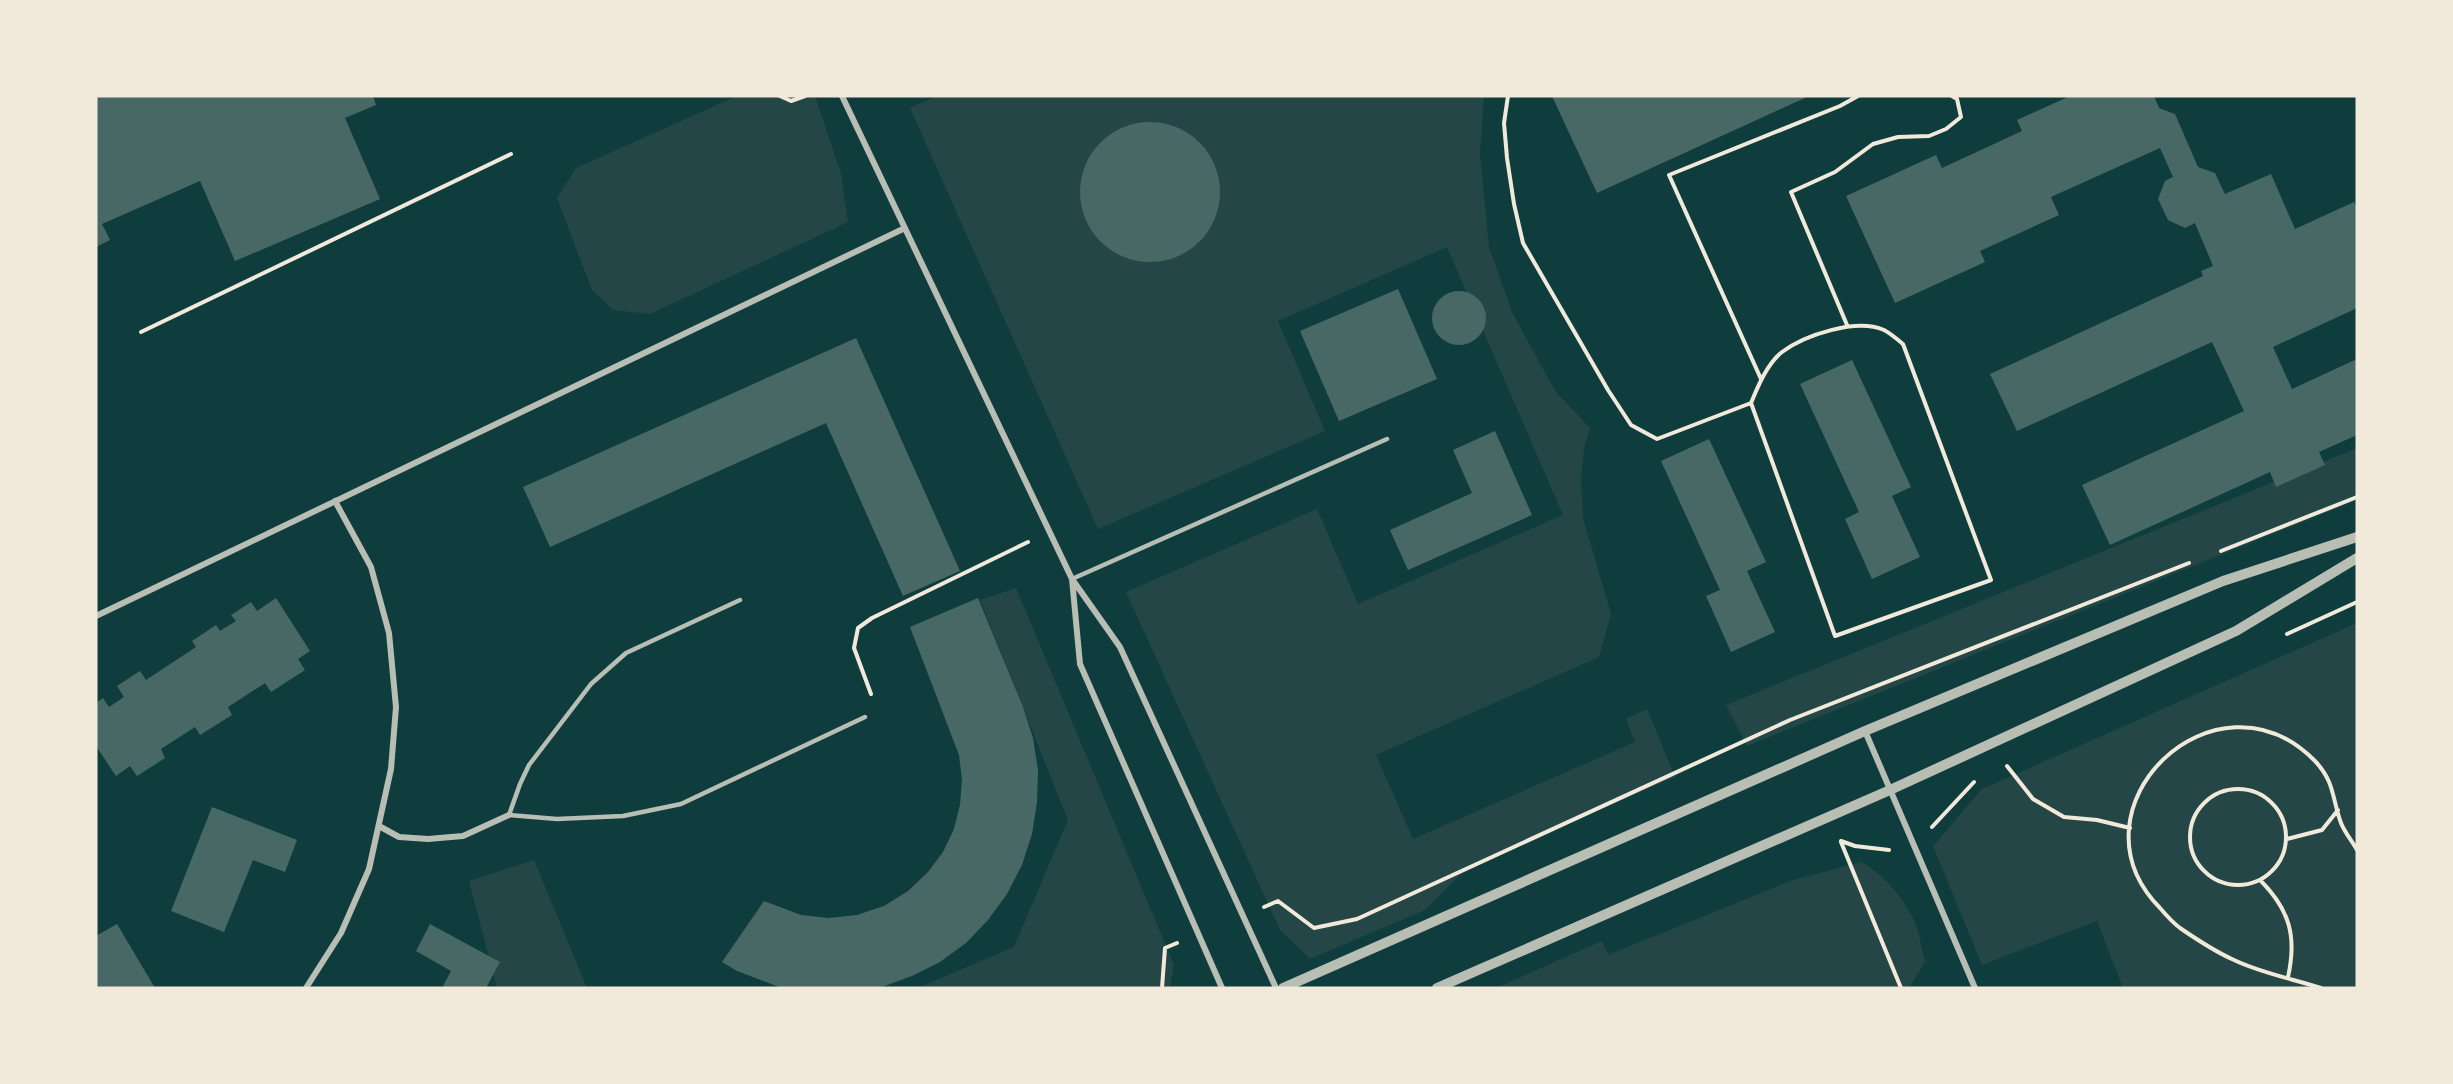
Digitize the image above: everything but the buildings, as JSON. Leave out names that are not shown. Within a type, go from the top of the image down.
[{"type":"street","points":[[842,96],[1072,579],[1120,647],[1276,988]]},
{"type":"street","points":[[96,616],[905,228]]},
{"type":"street","points":[[306,988],[341,933],[369,869],[391,769],[396,708],[389,633],[371,567],[335,501]]},
{"type":"street","points":[[1283,988],[1865,731],[2223,581],[2357,537]]},
{"type":"street","points":[[1437,988],[1890,790],[2236,631],[2357,558]]},
{"type":"street","points":[[1072,579],[1080,664],[1222,988]]},
{"type":"street","points":[[1865,731],[1975,988]]},
{"type":"street","points":[[379,826],[399,837],[428,840],[463,836],[509,815]]},
{"type":"lane","points":[[1072,579],[1387,440]]},
{"type":"lane","points":[[740,600],[626,653],[591,684],[529,765],[509,815],[557,819],[623,816],[681,804],[865,717]]},
{"type":"path","points":[[780,96],[791,101],[805,96]]},
{"type":"path","points":[[1508,96],[1504,123],[1507,158],[1522,243],[1631,425],[1657,439],[1751,404]]},
{"type":"path","points":[[1761,379],[1669,175],[1840,106],[1858,96]]},
{"type":"path","points":[[1847,325],[1791,192],[1835,172],[1874,144],[1898,137],[1929,136],[1946,129],[1962,117],[1957,99],[1952,96]]},
{"type":"path","points":[[141,332],[511,154]]},
{"type":"path","points":[[1847,325],[1883,330],[1903,344],[1992,580],[1834,636],[1751,404],[1761,379],[1781,353],[1807,338],[1847,325]]},
{"type":"path","points":[[2212,554],[2357,497]]},
{"type":"path","points":[[865,717],[871,710],[873,699],[854,648],[858,628],[873,618],[1050,531]]},
{"type":"path","points":[[1243,916],[1278,901],[1314,928],[1357,919],[1790,720],[2190,563]]},
{"type":"path","points":[[2283,637],[2357,602]]},
{"type":"path","points":[[1790,720],[1806,757]]},
{"type":"path","points":[[2321,988],[2235,960],[2178,927],[2148,895],[2142,885],[2131,852],[2130,828],[2134,805],[2143,783],[2157,764],[2175,748],[2196,736],[2232,728],[2268,733],[2286,740],[2301,750],[2326,776],[2334,793],[2341,823],[2357,850]]},
{"type":"path","points":[[1997,770],[2017,760]]},
{"type":"path","points":[[2006,765],[2033,800],[2064,817],[2097,820],[2130,828]]},
{"type":"path","points":[[1840,841],[1855,846],[1887,850],[1912,843],[1934,826],[1977,779]]},
{"type":"path","points":[[2232,788],[2249,789],[2264,796],[2277,807],[2285,822],[2287,839],[2283,856],[2274,870],[2260,880],[2245,885],[2228,884],[2211,878],[2199,867],[2191,851],[2189,834],[2193,818],[2202,804],[2216,793],[2232,788]]},
{"type":"path","points":[[2287,839],[2322,830],[2338,810]]},
{"type":"path","points":[[1830,816],[1901,988]]},
{"type":"path","points":[[2260,880],[2282,906],[2288,922],[2292,940],[2292,959],[2288,977]]},
{"type":"path","points":[[1162,988],[1165,948],[1199,935]]},
{"type":"shaded area","points":[[737,96],[815,96],[841,174],[848,222],[650,314],[613,310],[592,290],[557,198],[576,168]]},
{"type":"shaded area","points":[[937,96],[1484,96],[1480,153],[1489,247],[1512,312],[1555,391],[1590,428],[1584,448],[1581,480],[1583,518],[1611,614],[1599,657],[1376,755],[1413,839],[1635,742],[1626,719],[1647,709],[1675,777],[1522,843],[1461,874],[1425,910],[1310,959],[1280,930],[1126,592],[1317,509],[1358,604],[1563,515],[1447,247],[1278,321],[1325,431],[1098,529],[910,108]]},
{"type":"shaded area","points":[[2357,448],[2357,500],[1747,746],[1726,705]]},
{"type":"shaded area","points":[[1016,588],[1174,965],[1170,988],[917,988],[1014,947],[1068,820],[980,600]]},
{"type":"shaded area","points":[[2357,623],[2357,988],[2123,988],[2097,921],[1982,965],[1933,846],[1982,789]]},
{"type":"shaded area","points":[[534,860],[587,988],[497,988],[469,881]]},
{"type":"shaded area","points":[[1861,862],[1870,867],[1894,889],[1907,906],[1916,925],[1925,962],[1909,988],[1496,988],[1602,941],[1608,955],[1793,880]]}]
